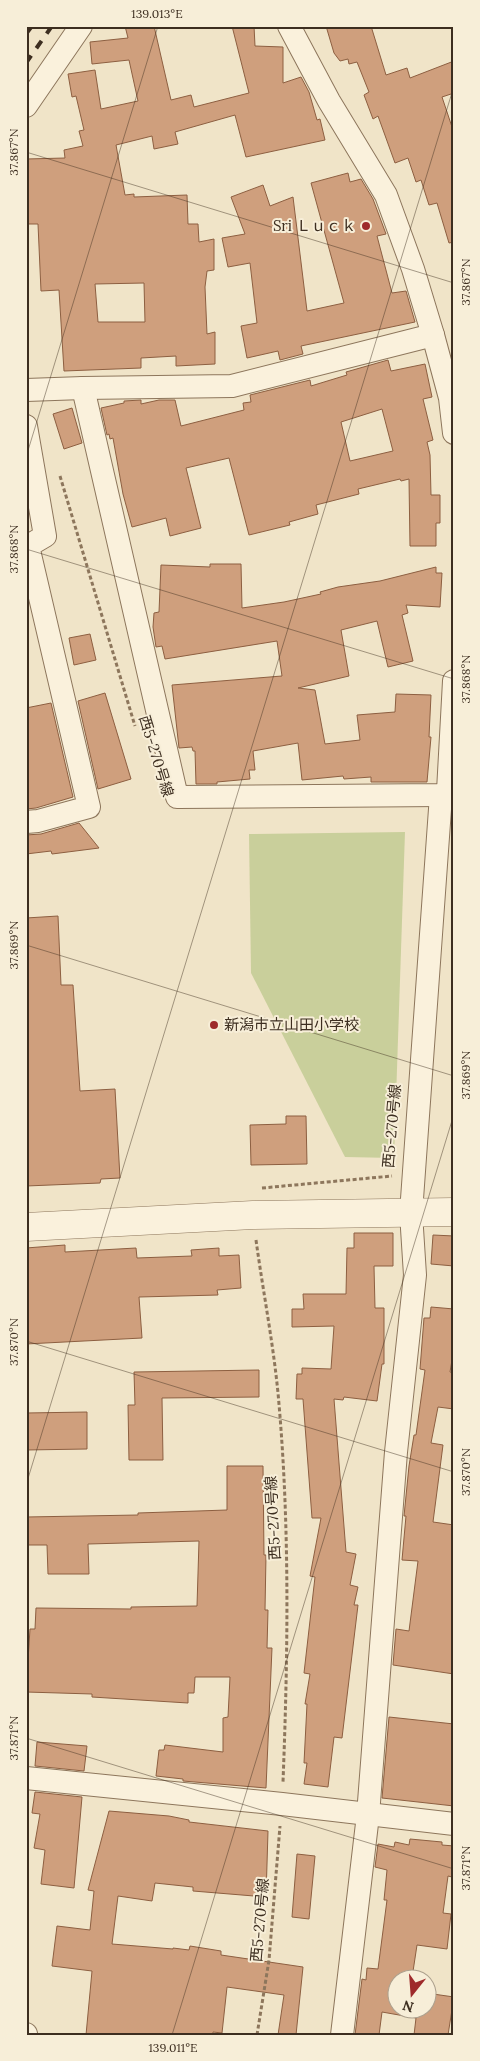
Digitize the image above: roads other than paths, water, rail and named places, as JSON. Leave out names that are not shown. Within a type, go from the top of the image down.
[{"type":"street","points":[[26,106],[81,26]]},
{"type":"street","points":[[289,26],[329,101],[386,196],[412,268],[433,335],[450,398],[454,433]]},
{"type":"street","points":[[26,390],[232,386],[433,335]]},
{"type":"street","points":[[83,388],[177,797],[447,792]]},
{"type":"street","points":[[26,426],[45,536],[28,546],[88,807],[26,822]]},
{"type":"street","points":[[342,2035],[368,1815],[395,1461],[415,1275],[412,1213],[447,792],[454,681]]},
{"type":"street","points":[[26,1227],[253,1215],[454,1212]]},
{"type":"street","points":[[26,1778],[282,1804],[454,1824]]},
{"type":"railway","points":[[26,34],[32,26]]},
{"type":"railway","points":[[26,63],[52,26]]},
{"type":"place","name":"Sri Ｌｕｃｋ","points":[[366,226]]},
{"type":"place","name":"新潟市立山田小学校","points":[[214,1025]]}]
